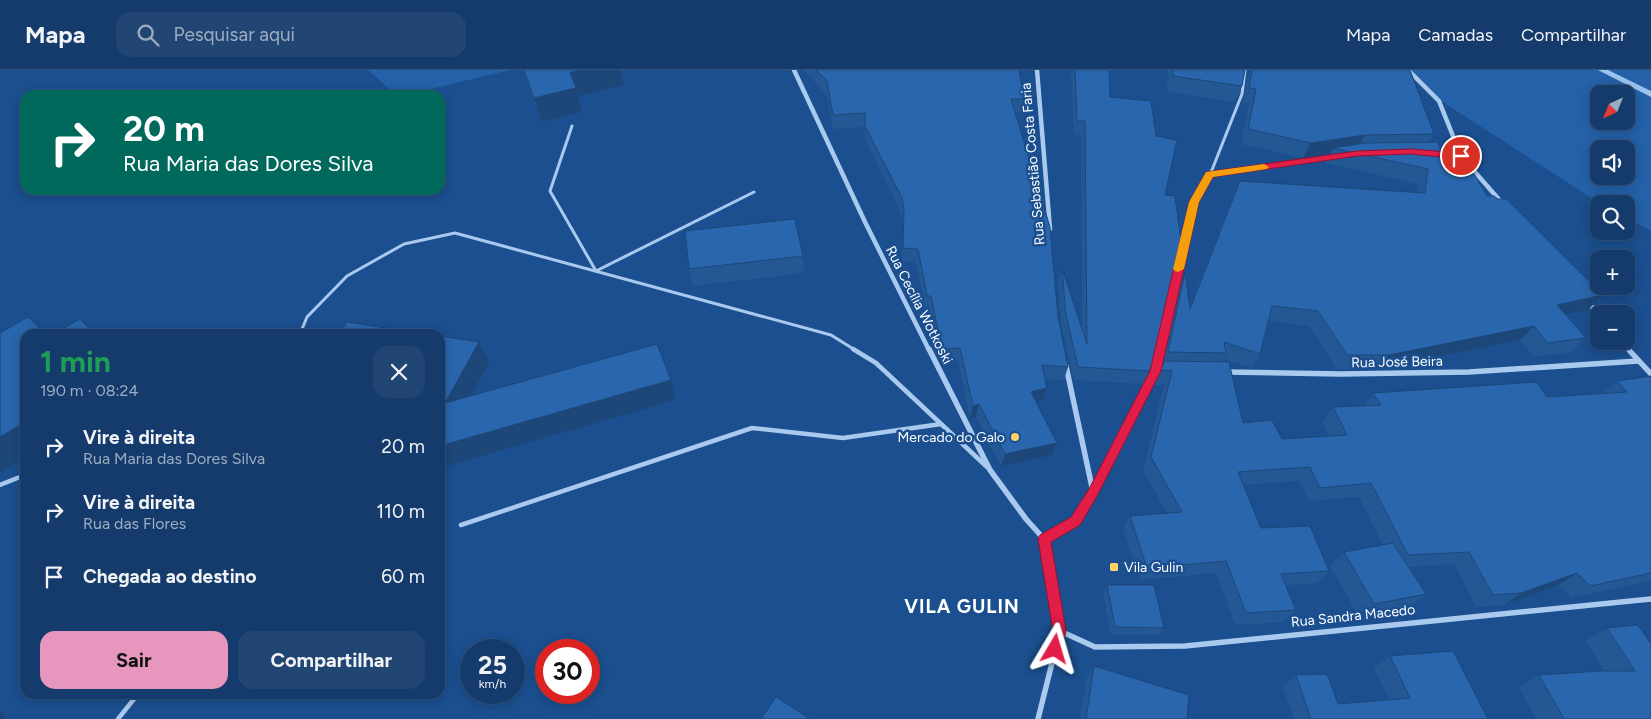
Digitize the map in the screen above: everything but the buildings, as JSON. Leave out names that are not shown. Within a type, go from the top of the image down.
[{"type":"street","name":"Rua Cecília Wotkoski","points":[[794,70],[864,222],[990,470],[1026,519],[1044,539]]},
{"type":"street","name":"Rua Sebastião Costa Faria","points":[[1037,70],[1051,239]]},
{"type":"street","points":[[1408,70],[1439,101],[1461,156],[1505,206]]},
{"type":"street","points":[[1431,153],[1461,156]]},
{"type":"street","points":[[1038,719],[1060,631],[1044,539],[1075,521],[1093,493],[1155,371],[1194,202],[1210,174],[1337,156]]},
{"type":"street","points":[[1586,301],[1590,305]]},
{"type":"street","points":[[1629,350],[1651,374]]},
{"type":"street","points":[[1064,358],[1093,493]]},
{"type":"street","name":"Rua José Beira","points":[[1224,372],[1341,374],[1469,372],[1638,360]]},
{"type":"street","points":[[1155,371],[1165,371]]},
{"type":"street","name":"Rua Sandra Macedo","points":[[1060,631],[1095,647],[1185,646],[1651,599]]},
{"type":"lane","points":[[1210,174],[1242,94],[1245,70]]},
{"type":"lane","points":[[572,126],[550,191],[596,271]]},
{"type":"lane","points":[[596,271],[754,192]]},
{"type":"lane","points":[[302,329],[307,317],[347,276],[404,244],[454,233],[831,335],[876,363],[990,470]]},
{"type":"lane","points":[[461,525],[752,428],[843,438],[941,424]]},
{"type":"lane","points":[[0,485],[20,477]]},
{"type":"lane","points":[[118,719],[134,699]]},
{"type":"shaded area","points":[[368,70],[510,70],[427,90],[390,90]]},
{"type":"shaded area","points":[[1412,70],[1651,70],[1651,231],[1635,222],[1635,195],[1590,195],[1590,197],[1441,101]]},
{"type":"waterway","points":[[1602,70],[1651,94]]},
{"type":"slow traffic","points":[[1178,269],[1194,202],[1210,174],[1264,167]]},
{"type":"place","name":"Mercado do Galo","points":[[1015,437]]},
{"type":"place","name":"Vila Gulin","points":[[1114,567]]},
{"type":"district","name":"VILA GULIN","points":[[962,606]]},
{"type":"route","points":[[1055,649],[1060,631],[1044,539],[1075,521],[1093,493],[1155,371],[1194,202],[1210,174],[1357,154],[1411,152],[1461,156]]}]
